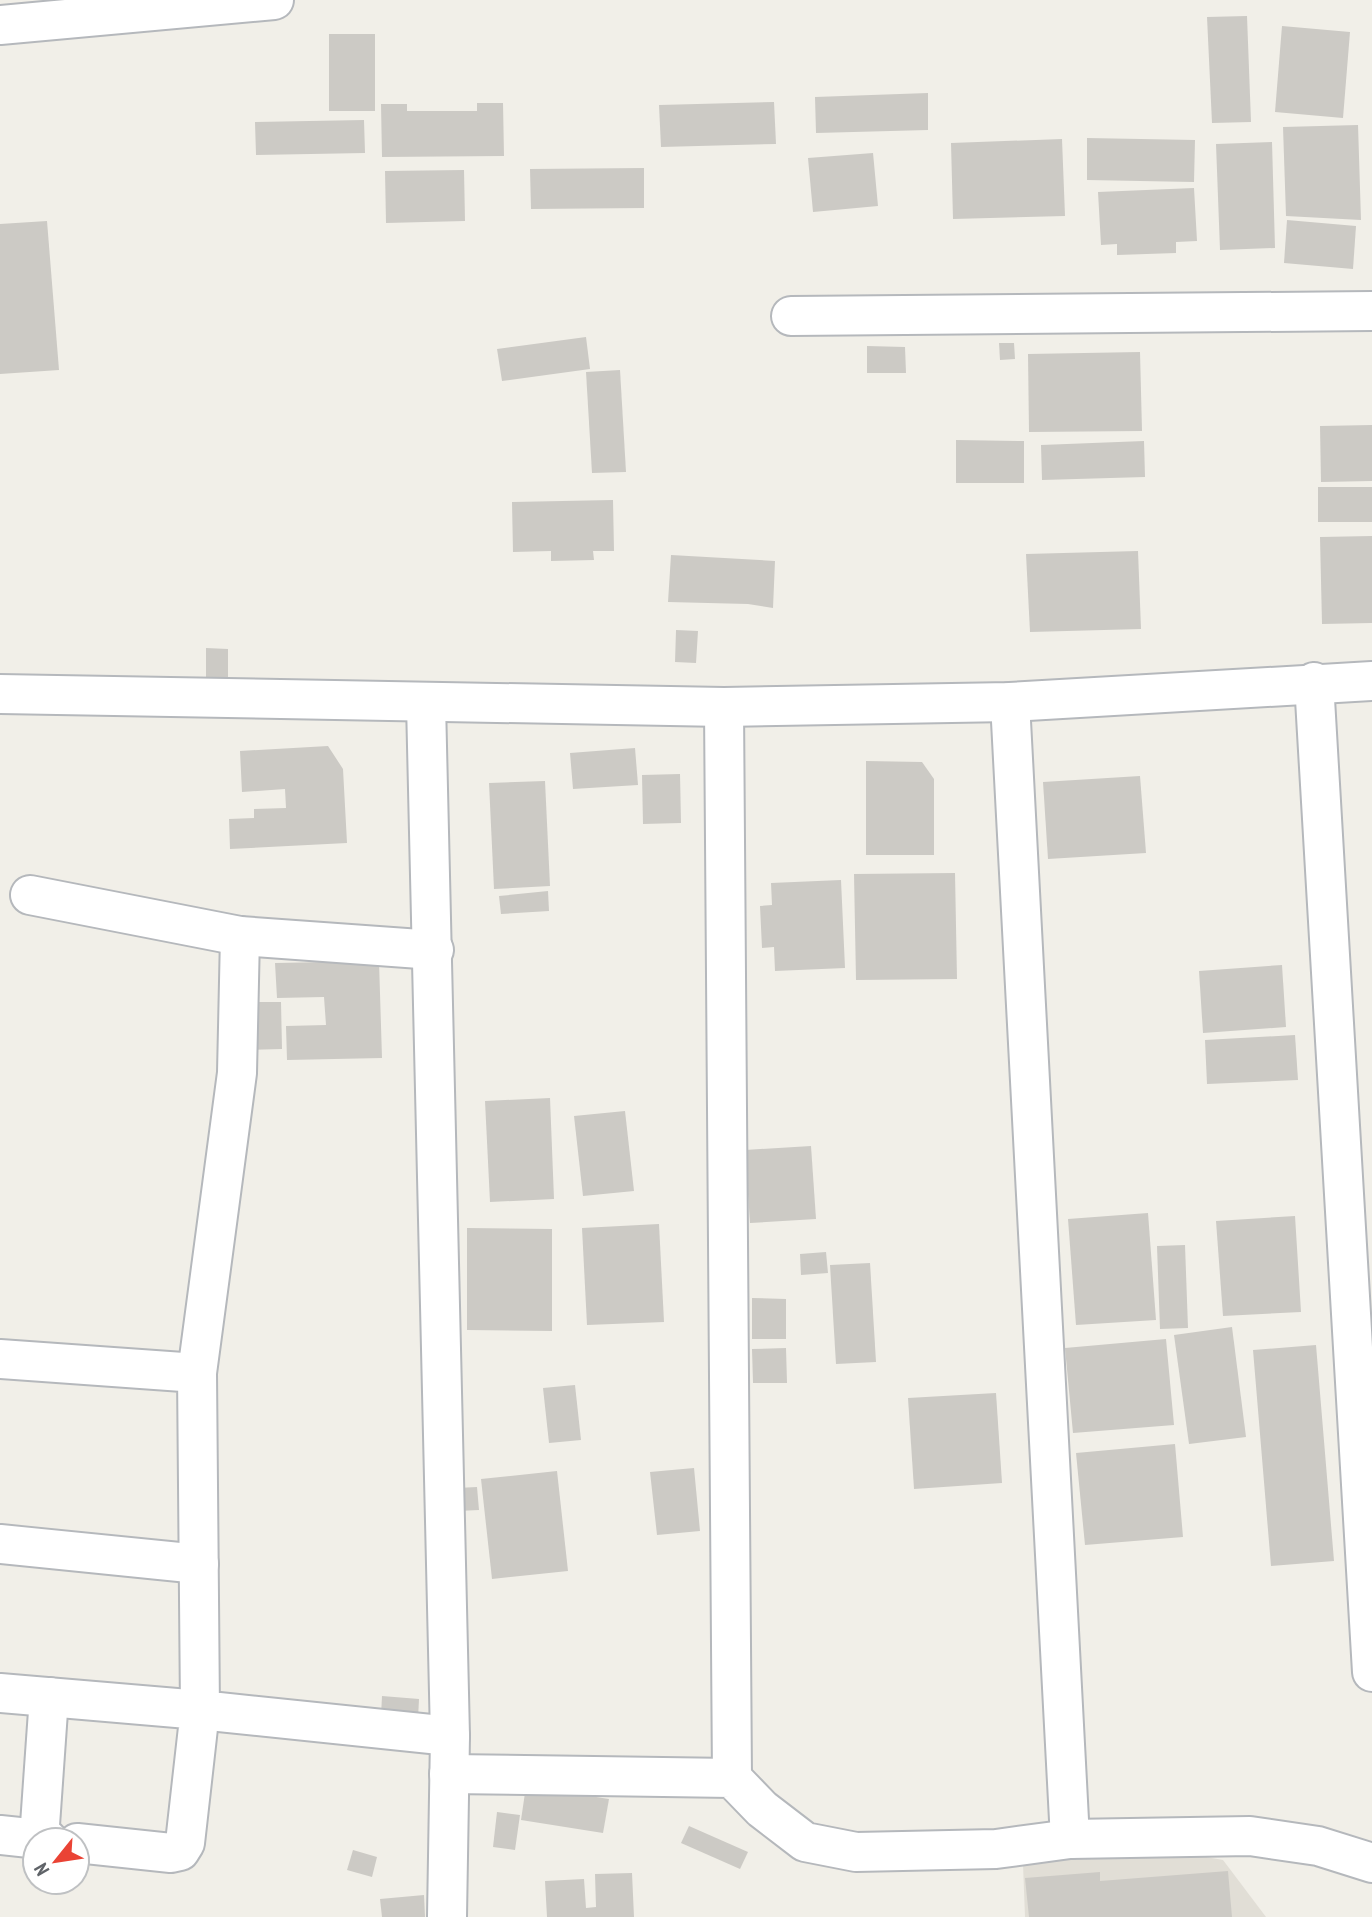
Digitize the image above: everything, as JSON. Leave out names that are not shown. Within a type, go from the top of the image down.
[{"type":"street","points":[[0,25],[274,0]]},
{"type":"street","points":[[791,316],[1372,311]]},
{"type":"street","points":[[0,694],[724,707],[1010,702],[1314,682],[1372,681]]},
{"type":"street","points":[[1314,682],[1372,1672]]},
{"type":"street","points":[[1010,702],[1070,1839]]},
{"type":"street","points":[[426,703],[434,950],[440,1407],[450,1736],[447,1917]]},
{"type":"street","points":[[724,707],[732,1778],[762,1809],[805,1842],[856,1852],[996,1849],[1070,1839],[1250,1836],[1318,1846],[1372,1863]]},
{"type":"street","points":[[30,895],[240,936],[434,950]]},
{"type":"street","points":[[91,1844],[171,1853],[180,1852],[185,1843],[200,1710],[197,1373],[237,1073],[240,936]]},
{"type":"street","points":[[0,1359],[197,1373]]},
{"type":"street","points":[[0,1544],[199,1564]]},
{"type":"street","points":[[0,1693],[200,1710],[450,1736]]},
{"type":"street","points":[[44,1826],[49,1697]]},
{"type":"street","points":[[449,1774],[732,1778]]},
{"type":"street","points":[[0,1835],[21,1837]]},
{"type":"shaded area","points":[[1156,1848],[1223,1860],[1266,1917],[1025,1917],[1023,1864]]},
{"type":"building","points":[[1247,16],[1251,122],[1212,123],[1207,17]]},
{"type":"building","points":[[1282,26],[1350,32],[1343,118],[1275,112]]},
{"type":"building","points":[[329,34],[375,34],[375,111],[329,111]]},
{"type":"building","points":[[928,93],[928,130],[816,133],[815,97]]},
{"type":"building","points":[[774,102],[776,144],[661,147],[659,105]]},
{"type":"building","points":[[477,103],[503,103],[504,156],[382,157],[381,104],[407,104],[407,111],[477,111]]},
{"type":"building","points":[[364,120],[365,153],[256,155],[255,122]]},
{"type":"building","points":[[1358,125],[1361,220],[1286,216],[1283,127]]},
{"type":"building","points":[[1087,138],[1195,140],[1194,182],[1087,180]]},
{"type":"building","points":[[1062,139],[1065,216],[953,219],[951,143]]},
{"type":"building","points":[[1272,142],[1275,248],[1220,250],[1216,144]]},
{"type":"building","points":[[873,153],[878,206],[813,212],[808,158]]},
{"type":"building","points":[[644,168],[644,208],[531,209],[530,169]]},
{"type":"building","points":[[464,170],[465,221],[386,223],[385,171]]},
{"type":"building","points":[[1194,188],[1197,241],[1176,242],[1176,253],[1117,255],[1117,244],[1101,245],[1098,192]]},
{"type":"building","points":[[1287,220],[1356,226],[1353,269],[1284,263]]},
{"type":"building","points":[[47,221],[59,370],[0,374],[0,224]]},
{"type":"building","points":[[586,337],[590,369],[502,381],[497,349]]},
{"type":"building","points":[[999,343],[1014,343],[1015,359],[1000,360]]},
{"type":"building","points":[[867,346],[905,347],[906,373],[867,373]]},
{"type":"building","points":[[1140,352],[1142,431],[1029,432],[1028,354]]},
{"type":"building","points":[[620,370],[626,472],[592,473],[586,372]]},
{"type":"building","points":[[1372,425],[1372,481],[1321,482],[1320,426]]},
{"type":"building","points":[[956,440],[1024,441],[1024,483],[956,483]]},
{"type":"building","points":[[1144,441],[1145,477],[1042,480],[1041,445]]},
{"type":"building","points":[[1318,487],[1372,487],[1372,522],[1318,522]]},
{"type":"building","points":[[613,500],[614,551],[593,551],[594,560],[551,561],[551,551],[513,552],[512,502]]},
{"type":"building","points":[[1372,536],[1372,623],[1322,624],[1320,537]]},
{"type":"building","points":[[1138,551],[1141,629],[1030,632],[1026,554]]},
{"type":"building","points":[[671,555],[775,561],[773,608],[748,604],[668,602]]},
{"type":"building","points":[[676,630],[698,631],[696,663],[675,662]]},
{"type":"building","points":[[206,648],[228,649],[228,679],[206,679]]},
{"type":"building","points":[[328,746],[343,769],[347,843],[230,849],[229,819],[254,818],[254,809],[286,808],[285,789],[242,792],[240,751]]},
{"type":"building","points":[[635,748],[638,785],[573,789],[570,753]]},
{"type":"building","points":[[866,761],[922,762],[934,779],[934,855],[866,855]]},
{"type":"building","points":[[680,774],[681,823],[643,824],[642,775]]},
{"type":"building","points":[[1140,776],[1146,853],[1048,859],[1043,782]]},
{"type":"building","points":[[545,781],[550,886],[494,889],[489,783]]},
{"type":"building","points":[[955,873],[957,979],[856,980],[854,874]]},
{"type":"building","points":[[841,880],[845,968],[775,971],[774,947],[762,948],[760,906],[772,905],[771,883]]},
{"type":"building","points":[[548,891],[549,911],[501,914],[499,896]]},
{"type":"building","points":[[379,961],[382,1058],[287,1060],[286,1026],[326,1025],[324,997],[277,998],[275,963]]},
{"type":"building","points":[[1282,965],[1286,1027],[1203,1033],[1199,971]]},
{"type":"building","points":[[246,1002],[281,1002],[282,1049],[247,1050]]},
{"type":"building","points":[[1295,1035],[1298,1080],[1207,1084],[1205,1040]]},
{"type":"building","points":[[550,1098],[554,1199],[490,1202],[485,1101]]},
{"type":"building","points":[[625,1111],[634,1191],[583,1196],[574,1116]]},
{"type":"building","points":[[811,1146],[816,1219],[750,1223],[745,1150]]},
{"type":"building","points":[[1148,1213],[1156,1320],[1076,1325],[1068,1219]]},
{"type":"building","points":[[1295,1216],[1301,1312],[1223,1316],[1216,1221]]},
{"type":"building","points":[[659,1224],[664,1322],[587,1325],[582,1228]]},
{"type":"building","points":[[467,1228],[552,1229],[552,1331],[467,1330]]},
{"type":"building","points":[[1185,1245],[1188,1328],[1160,1329],[1157,1246]]},
{"type":"building","points":[[826,1252],[828,1273],[801,1275],[800,1254]]},
{"type":"building","points":[[870,1263],[876,1362],[836,1364],[830,1265]]},
{"type":"building","points":[[752,1298],[786,1299],[786,1339],[752,1339]]},
{"type":"building","points":[[1232,1327],[1246,1437],[1189,1444],[1174,1335]]},
{"type":"building","points":[[1166,1339],[1174,1425],[1073,1433],[1065,1348]]},
{"type":"building","points":[[1316,1345],[1334,1561],[1271,1566],[1253,1350]]},
{"type":"building","points":[[786,1348],[787,1383],[753,1383],[752,1349]]},
{"type":"building","points":[[575,1385],[581,1440],[549,1443],[543,1388]]},
{"type":"building","points":[[996,1393],[1002,1483],[914,1489],[908,1398]]},
{"type":"building","points":[[1175,1444],[1183,1537],[1085,1545],[1076,1453]]},
{"type":"building","points":[[694,1468],[700,1531],[657,1535],[650,1472]]},
{"type":"building","points":[[557,1471],[568,1571],[492,1579],[481,1479]]},
{"type":"building","points":[[477,1487],[479,1510],[458,1511],[457,1488]]},
{"type":"building","points":[[382,1696],[419,1699],[418,1719],[381,1716]]},
{"type":"building","points":[[526,1786],[609,1799],[603,1833],[521,1820]]},
{"type":"building","points":[[497,1812],[520,1815],[515,1850],[493,1847]]},
{"type":"building","points":[[689,1826],[748,1852],[740,1869],[681,1843]]},
{"type":"building","points":[[353,1850],[377,1857],[372,1877],[347,1870]]},
{"type":"building","points":[[1228,1871],[1232,1917],[1029,1917],[1025,1878],[1100,1872],[1100,1881]]},
{"type":"building","points":[[632,1873],[634,1917],[547,1917],[545,1881],[584,1879],[586,1908],[596,1907],[595,1874]]},
{"type":"building","points":[[424,1895],[425,1917],[382,1917],[380,1899]]}]
